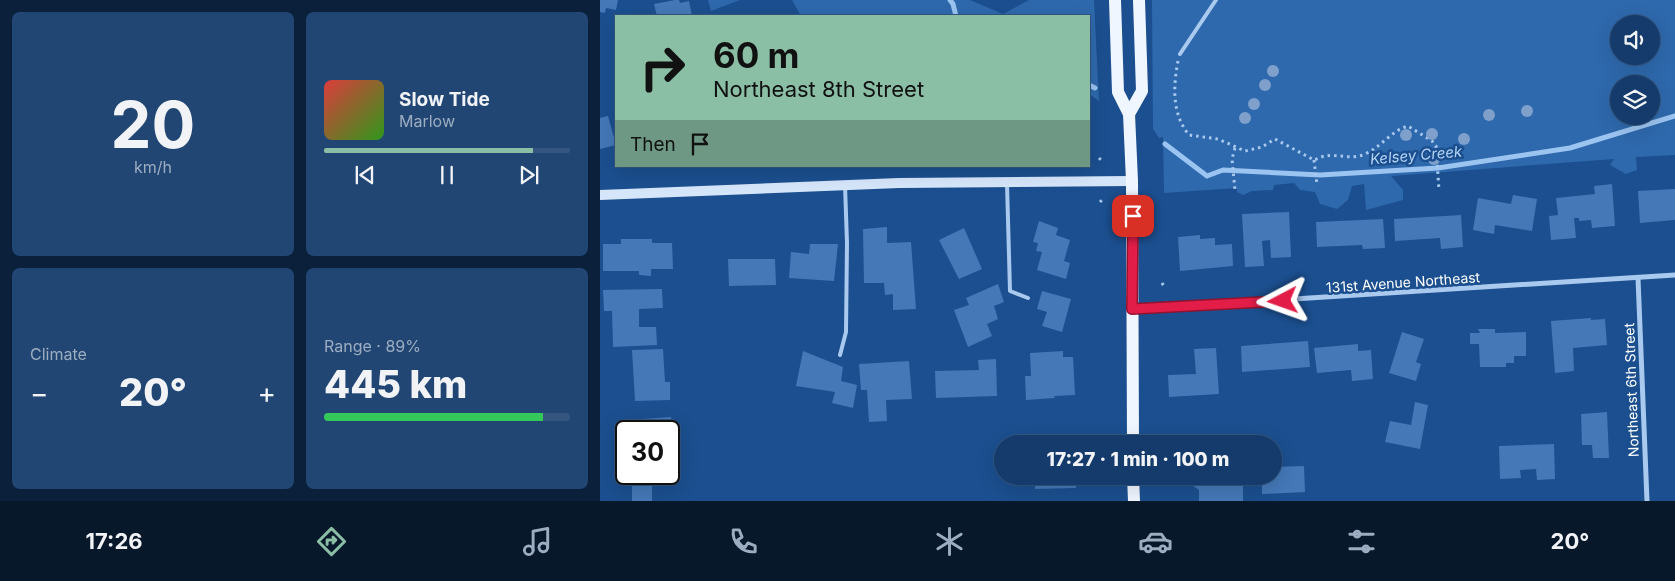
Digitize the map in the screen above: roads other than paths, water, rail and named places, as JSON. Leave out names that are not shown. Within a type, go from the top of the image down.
[{"type":"main road","points":[[1115,0],[1118,92],[1129,114],[1132,181],[1134,251],[1132,309],[1133,435]]},
{"type":"main road","points":[[1129,114],[1142,91],[1139,0]]},
{"type":"main road","points":[[1133,485],[1134,501]]},
{"type":"street","points":[[600,195],[844,185],[1132,181]]},
{"type":"street","name":"131st Avenue Northeast","points":[[1132,309],[1675,275]]},
{"type":"street","name":"Northeast 6th Street","points":[[1638,278],[1647,501]]},
{"type":"lane","points":[[1180,54],[1216,0]]},
{"type":"lane","points":[[1007,182],[1010,291],[1028,298]]},
{"type":"lane","points":[[840,355],[846,332],[847,243],[844,185]]},
{"type":"waterway","name":"Kelsey Creek","points":[[950,0],[956,15]]},
{"type":"waterway","name":"Kelsey Creek","points":[[1090,86],[1095,88]]},
{"type":"waterway","name":"Kelsey Creek","points":[[1165,144],[1207,176],[1223,170],[1320,175],[1438,168],[1570,148],[1675,116]]}]
